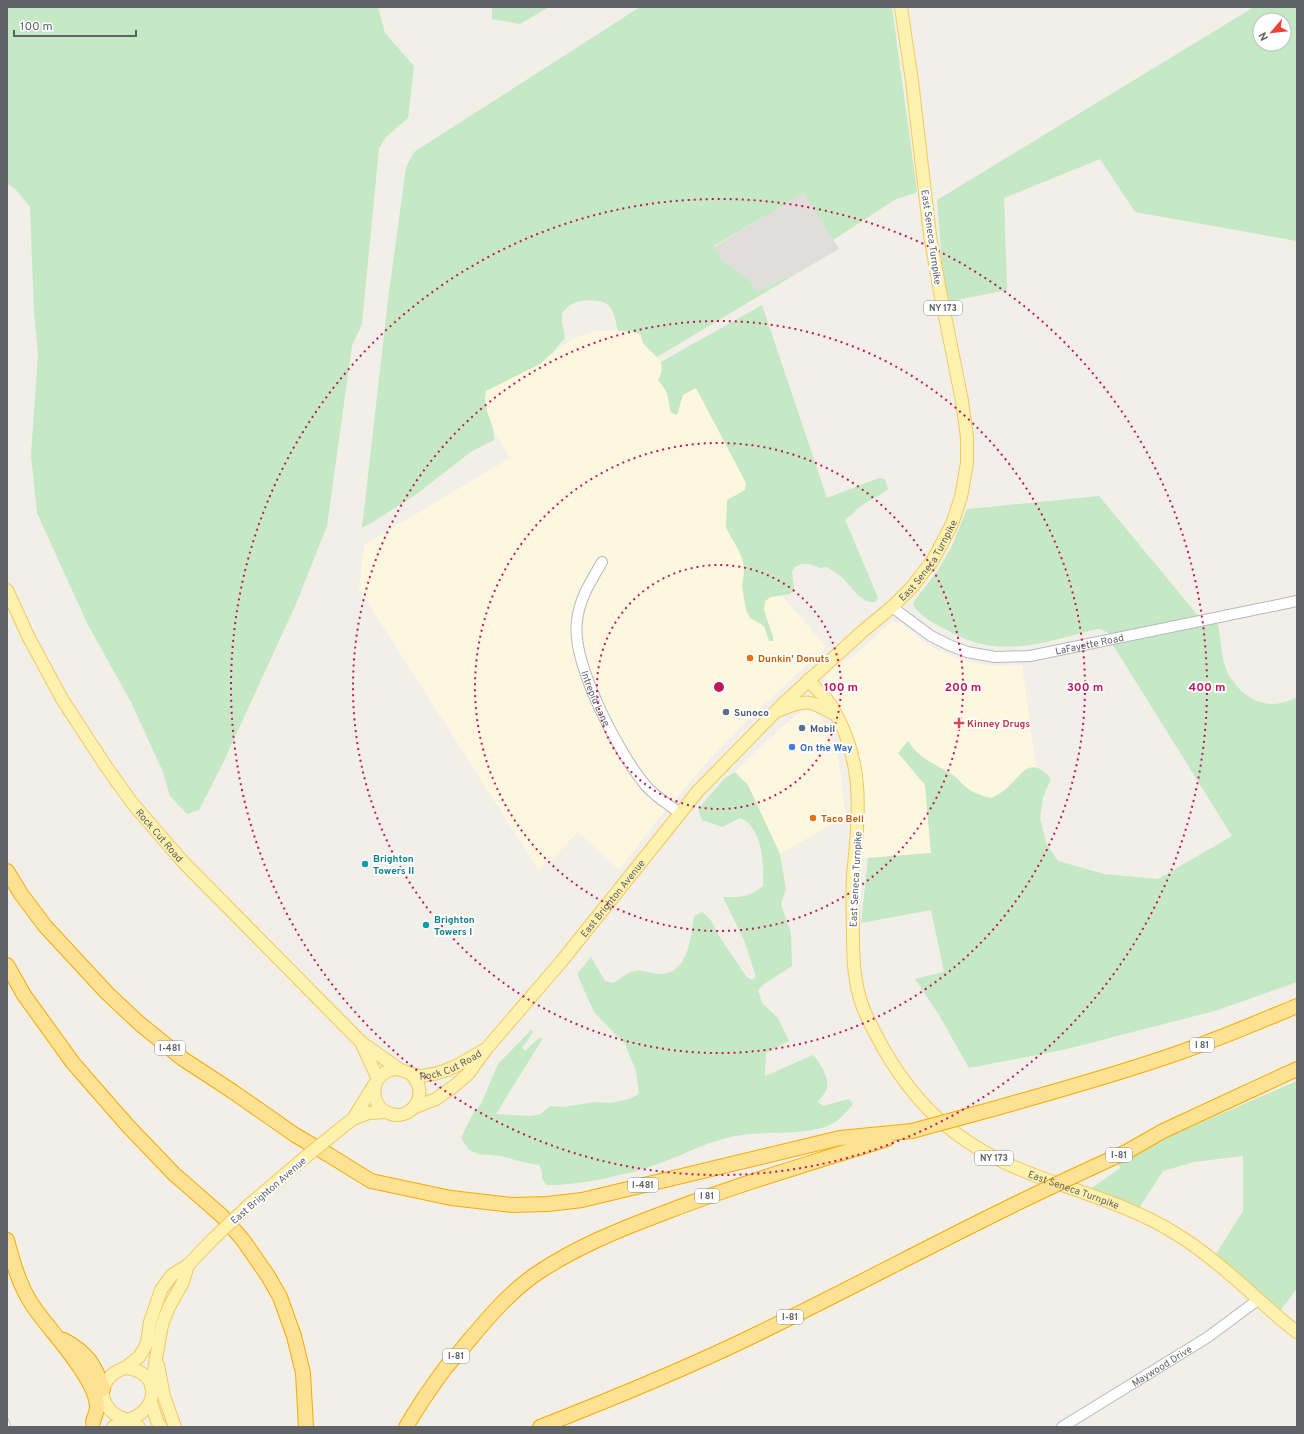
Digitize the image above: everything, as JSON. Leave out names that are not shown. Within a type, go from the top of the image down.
[{"type":"highway","name":"I-481","points":[[7,871],[21,894],[45,926],[107,993],[138,1023],[183,1059],[295,1135],[371,1181],[451,1198],[512,1204],[548,1204],[582,1200],[840,1138],[912,1132]]},
{"type":"highway","points":[[7,965],[24,995],[73,1063],[128,1126],[174,1174],[222,1216],[243,1240],[268,1276],[280,1297],[303,1373],[306,1427]]},
{"type":"highway","name":"I 81","points":[[515,1291],[538,1272],[586,1245],[613,1232],[706,1196],[912,1132],[1105,1077],[1180,1052],[1297,1006]]},
{"type":"highway","name":"I-81","points":[[540,1427],[665,1377],[745,1340],[1034,1195],[1128,1151],[1163,1131],[1297,1069]]},
{"type":"highway","points":[[7,1240],[11,1257],[24,1290],[32,1305],[78,1366],[92,1388],[97,1408],[92,1424]]},
{"type":"highway","name":"I-81","points":[[406,1427],[447,1366],[487,1319],[515,1291]]},
{"type":"highway","points":[[566,1427],[705,1367],[757,1341],[815,1305]]},
{"type":"highway","points":[[55,1335],[75,1346],[89,1359],[98,1374],[103,1393]]},
{"type":"main road","name":"East Seneca Turnpike","points":[[901,7],[912,81],[930,235],[962,400],[967,437],[967,452],[961,497],[952,524],[925,571],[892,607],[808,680],[832,707],[846,738],[855,764],[858,800],[854,866],[853,966],[859,998],[865,1014],[889,1059],[912,1093],[940,1121],[956,1134],[999,1161],[1108,1201],[1141,1215],[1178,1235],[1212,1259],[1259,1299],[1282,1321],[1297,1332]]},
{"type":"main road","name":"Rock Cut Road","points":[[7,590],[28,636],[62,699],[107,768],[133,804],[184,863],[362,1043],[399,1069]]},
{"type":"main road","name":"East Brighton Avenue","points":[[413,1108],[436,1099],[468,1074],[487,1048],[566,956],[698,792],[808,680]]},
{"type":"main road","points":[[774,713],[797,703],[807,702],[816,704],[836,715]]},
{"type":"main road","name":"Rock Cut Road","points":[[362,1043],[376,1082]]},
{"type":"main road","name":"Rock Cut Road","points":[[412,1075],[426,1076],[441,1073],[487,1048]]},
{"type":"main road","points":[[399,1069],[412,1075],[417,1081],[419,1088],[420,1095],[418,1102],[407,1113],[392,1115],[384,1112],[378,1106],[375,1099],[374,1092],[376,1082],[385,1072],[392,1070],[399,1069]]},
{"type":"main road","name":"East Brighton Avenue","points":[[349,1122],[376,1082]]},
{"type":"main road","name":"East Brighton Avenue","points":[[125,1368],[139,1357],[144,1349],[147,1343],[150,1322],[161,1290],[172,1275],[188,1265],[250,1204],[349,1122],[370,1113],[384,1112]]},
{"type":"main road","name":"East Brighton Avenue","points":[[151,1386],[162,1325],[169,1307],[182,1282],[188,1265]]},
{"type":"main road","points":[[156,1353],[164,1396],[175,1427]]},
{"type":"main road","points":[[92,1424],[106,1381],[117,1370],[125,1368],[141,1372],[147,1378],[151,1386],[151,1402],[157,1421],[161,1427]]},
{"type":"main road","points":[[103,1393],[110,1411],[139,1427]]},
{"type":"main road","points":[[113,1427],[138,1416],[151,1402]]},
{"type":"street","name":"Intrepid Lane","points":[[602,562],[582,598],[579,608],[576,634],[581,661],[612,732],[633,769],[648,788],[680,814]]},
{"type":"street","name":"LaFayette Road","points":[[892,607],[931,636],[949,645],[967,652],[995,657],[1037,654],[1297,601]]},
{"type":"street","name":"Maywood Drive","points":[[1062,1427],[1208,1337],[1259,1299]]},
{"type":"shaded area","points":[[804,192],[839,249],[796,274],[756,292],[750,280],[722,261],[714,247]]},
{"type":"shaded area","points":[[595,331],[631,331],[640,334],[643,343],[661,362],[662,367],[696,387],[746,483],[745,490],[776,573],[782,596],[826,647],[746,721],[712,756],[655,823],[619,870],[578,832],[552,859],[538,869],[359,589],[364,545],[510,458],[494,431],[487,414],[484,401],[486,390],[540,364],[572,339]]},
{"type":"shaded area","points":[[895,622],[902,623],[929,646],[961,660],[991,666],[1022,665],[1036,767],[1024,769],[1004,790],[991,798],[981,796],[967,789],[951,773],[933,764],[915,752],[907,741],[899,753],[925,785],[931,853],[860,858],[864,833],[865,794],[859,760],[826,686],[825,679],[828,673],[840,662],[853,657],[889,624]]},
{"type":"shaded area","points":[[809,711],[816,713],[822,719],[837,751],[846,816],[780,854],[748,785],[735,772],[796,715],[801,712]]},
{"type":"green space","points":[[7,7],[378,7],[385,33],[414,66],[408,118],[386,137],[379,148],[362,324],[352,346],[327,526],[296,604],[223,763],[199,810],[187,814],[170,796],[163,772],[131,702],[88,625],[37,513],[31,455],[38,354],[34,312],[30,207],[16,190],[7,183]]},
{"type":"green space","points":[[492,7],[549,7],[520,24],[492,19]]},
{"type":"green space","points":[[640,7],[892,7],[917,191],[896,199],[833,240],[804,193],[714,246],[722,261],[750,280],[756,292],[796,274],[657,357],[643,343],[640,334],[631,331],[618,331],[613,313],[607,304],[598,301],[586,300],[576,302],[571,305],[562,313],[565,338],[554,351],[540,364],[486,391],[486,405],[493,427],[494,440],[472,451],[418,493],[362,528],[388,300],[406,167],[414,152]]},
{"type":"green space","points":[[1254,7],[1297,7],[1297,241],[1135,212],[1100,159],[1004,198],[1007,290],[947,302],[942,264],[937,200]]},
{"type":"green space","points":[[762,305],[827,498],[879,478],[885,479],[888,489],[858,508],[845,519],[878,598],[875,602],[870,602],[861,598],[843,578],[827,567],[820,568],[810,564],[801,564],[792,571],[794,589],[790,594],[771,597],[765,601],[764,610],[773,641],[769,641],[764,626],[750,618],[746,610],[742,586],[744,573],[743,561],[726,528],[727,500],[745,490],[746,483],[696,388],[683,395],[677,415],[671,413],[666,392],[658,380],[662,367],[661,362]]},
{"type":"green space","points":[[1099,496],[1200,618],[1111,634],[1101,629],[1096,629],[1032,645],[1003,647],[975,642],[960,637],[927,619],[919,613],[913,605],[915,600],[938,570],[952,546],[967,509]]},
{"type":"green space","points":[[1218,623],[1226,669],[1238,688],[1256,700],[1265,703],[1276,704],[1286,702],[1297,697],[1297,982],[1218,1010],[1067,1049],[969,1068],[939,1015],[915,979],[944,972],[931,910],[861,923],[868,858],[931,853],[925,785],[898,753],[908,741],[922,756],[954,776],[969,789],[978,794],[991,798],[1005,790],[1026,770],[1031,767],[1037,768],[1043,771],[1051,779],[1043,797],[1040,819],[1047,845],[1058,861],[1104,874],[1158,879],[1232,836],[1113,645]]},
{"type":"green space","points":[[735,772],[748,785],[780,854],[786,889],[781,904],[791,933],[792,966],[764,984],[758,990],[762,1003],[778,1018],[789,1041],[766,1053],[765,1076],[813,1055],[823,1070],[828,1084],[826,1092],[818,1102],[823,1106],[849,1099],[853,1104],[834,1123],[825,1127],[801,1132],[738,1135],[706,1144],[659,1164],[637,1171],[599,1180],[573,1184],[547,1185],[542,1179],[542,1172],[539,1165],[500,1156],[478,1154],[469,1150],[461,1138],[472,1115],[481,1104],[498,1064],[531,1030],[533,1032],[522,1048],[525,1051],[539,1038],[543,1038],[496,1114],[531,1116],[541,1114],[550,1106],[564,1107],[594,1102],[611,1103],[629,1099],[639,1094],[636,1071],[625,1044],[594,1012],[577,974],[591,957],[605,981],[613,983],[626,974],[635,971],[659,974],[671,972],[678,967],[687,952],[692,933],[694,916],[702,912],[710,919],[719,936],[746,976],[752,980],[756,977],[744,940],[723,897],[749,895],[763,886],[762,858],[758,838],[748,823],[740,818],[722,827],[702,820],[699,812],[699,808],[725,778]]},
{"type":"green space","points":[[1297,1081],[1297,1288],[1281,1310],[1216,1254],[1243,1211],[1243,1156],[1194,1162],[1163,1171],[1139,1208],[1089,1190],[1120,1168],[1117,1159]]},
{"type":"railway","points":[[7,1420],[9,1427]]},
{"type":"place","name":"Dunkin' Donuts","points":[[750,658]]},
{"type":"place","name":"Sunoco","points":[[726,712]]},
{"type":"place","name":"Kinney Drugs","points":[[959,723]]},
{"type":"place","name":"Mobil","points":[[802,728]]},
{"type":"place","name":"On the Way","points":[[792,747]]},
{"type":"place","name":"Taco Bell","points":[[813,818]]},
{"type":"place","name":"Brighton Towers II","points":[[365,864]]},
{"type":"place","name":"Brighton Towers I","points":[[426,925]]}]
